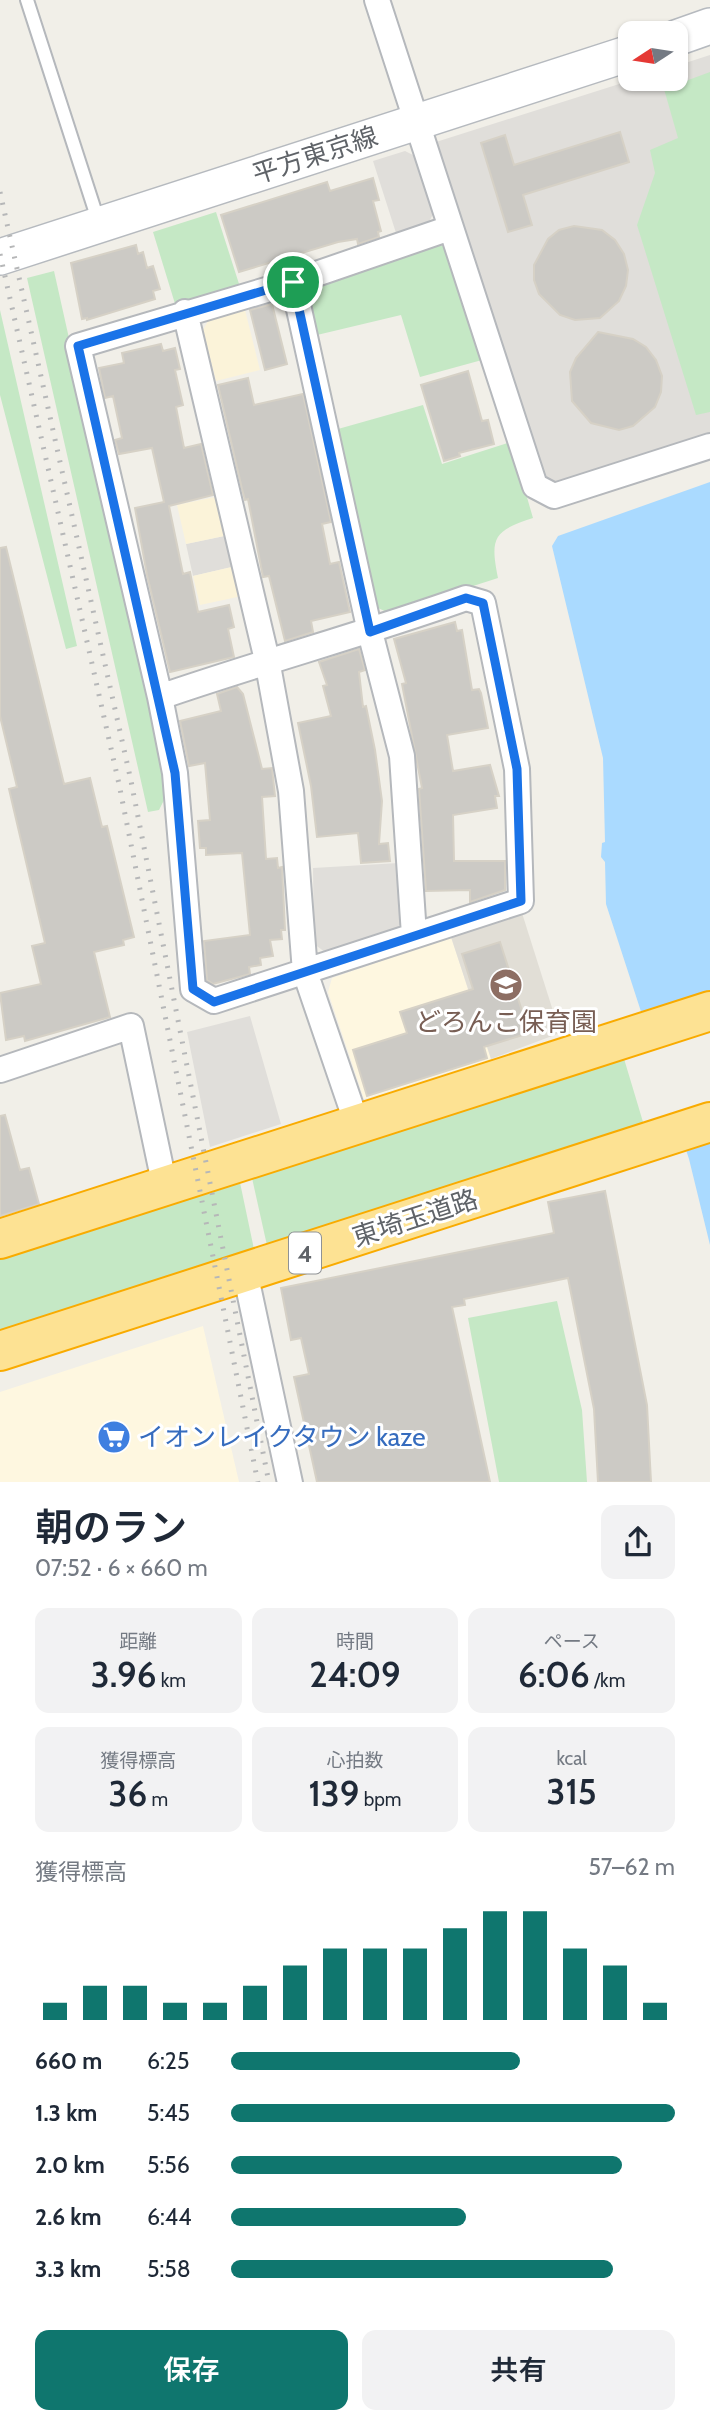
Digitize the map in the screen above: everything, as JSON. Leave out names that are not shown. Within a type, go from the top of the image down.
[{"type":"highway","points":[[0,1239],[710,1011]]},
{"type":"highway","name":"東埼玉道路","points":[[8,1347],[710,1122]]},
{"type":"main road","points":[[688,34],[710,26]]},
{"type":"main road","name":"平方東京線","points":[[0,257],[618,56]]},
{"type":"street","points":[[377,0],[536,486],[554,496],[710,446]]},
{"type":"street","points":[[160,697],[267,660],[370,632],[466,598],[483,603],[517,769],[521,901],[214,1002],[193,989],[175,773],[160,697],[78,346],[293,282],[450,228]]},
{"type":"street","points":[[293,282],[370,632],[402,756],[414,935]]},
{"type":"street","points":[[185,312],[267,660],[291,791],[305,972],[356,1124]]},
{"type":"street","points":[[0,1070],[131,1026],[165,1186]]},
{"type":"street","points":[[245,1272],[290,1482]]},
{"type":"lane","points":[[27,0],[99,224]]},
{"type":"shaded area","points":[[710,55],[710,435],[555,485],[543,480],[436,142],[618,84],[618,91],[688,91],[688,62]]},
{"type":"shaded area","points":[[405,151],[417,157],[434,212],[428,224],[396,233],[373,161]]},
{"type":"shaded area","points":[[229,535],[236,566],[193,576],[186,544]]},
{"type":"shaded area","points":[[399,863],[404,919],[395,931],[325,952],[314,944],[313,868]]},
{"type":"shaded area","name":"どろんこ保育園","points":[[522,913],[560,1033],[491,1059],[451,937]]},
{"type":"shaded area","points":[[451,937],[491,1059],[364,1099],[328,992],[332,978]]},
{"type":"shaded area","points":[[250,1016],[281,1124],[210,1147],[187,1032]]},
{"type":"shaded area","name":"イオンレイクタウン kaze","points":[[203,1326],[239,1482],[0,1482],[0,1392]]},
{"type":"green space","points":[[710,72],[710,412],[696,415],[637,225],[655,173],[650,150],[678,138],[665,91],[688,91],[688,80]]},
{"type":"green space","points":[[216,212],[240,287],[176,307],[153,232]]},
{"type":"green space","points":[[436,242],[447,249],[482,360],[420,377],[401,315],[317,335],[308,291],[314,281]]},
{"type":"green space","points":[[54,271],[166,773],[164,800],[159,810],[148,812],[27,278]]},
{"type":"green space","points":[[0,310],[77,646],[66,649],[0,395]]},
{"type":"green space","points":[[423,405],[442,464],[511,442],[533,518],[510,527],[498,538],[494,554],[498,578],[389,613],[378,608],[338,429]]},
{"type":"green space","points":[[622,1052],[646,1132],[268,1250],[250,1169]]},
{"type":"green space","points":[[238,1173],[255,1254],[0,1333],[0,1249]]},
{"type":"green space","points":[[557,1301],[582,1410],[587,1482],[499,1482],[468,1318]]},
{"type":"sand","points":[[244,306],[260,370],[216,381],[203,330],[212,314]]},
{"type":"sand","points":[[220,496],[229,535],[186,544],[177,505]]},
{"type":"sand","points":[[236,566],[242,596],[200,605],[193,576]]},
{"type":"water","points":[[710,482],[710,1245],[689,1159],[606,904],[605,862],[601,857],[602,843],[605,842],[603,758],[552,546],[558,536]]},
{"type":"pier","points":[[710,990],[710,1143],[684,1152],[639,1013]]},
{"type":"building","points":[[620,132],[629,162],[523,195],[532,225],[508,232],[481,143],[505,135],[514,165]]},
{"type":"building","points":[[373,178],[379,200],[373,201],[381,231],[378,232],[379,237],[358,244],[357,239],[338,242],[239,272],[221,215],[327,182],[330,191]]},
{"type":"building","points":[[574,226],[602,230],[615,240],[624,254],[628,270],[626,286],[619,301],[600,318],[575,320],[560,315],[539,294],[534,280],[534,265],[548,239],[559,230]]},
{"type":"building","points":[[136,245],[138,254],[143,252],[147,268],[153,266],[160,289],[153,291],[155,299],[87,320],[82,319],[71,263]]},
{"type":"building","points":[[272,304],[287,364],[265,370],[250,310]]},
{"type":"building","points":[[598,332],[633,339],[646,347],[656,360],[662,376],[661,392],[655,407],[633,426],[619,430],[591,423],[572,401],[570,372],[576,358]]},
{"type":"building","points":[[161,344],[163,351],[175,348],[180,369],[175,370],[183,405],[176,407],[184,448],[201,444],[213,495],[169,506],[183,574],[190,572],[198,612],[229,605],[234,627],[228,629],[234,657],[170,672],[147,575],[135,508],[164,502],[152,448],[119,454],[115,440],[122,438],[113,396],[105,398],[99,368],[124,363],[122,353]]},
{"type":"building","points":[[468,371],[482,421],[488,420],[494,444],[459,453],[460,456],[444,461],[421,385]]},
{"type":"building","points":[[248,378],[254,405],[303,394],[331,522],[322,524],[330,564],[339,562],[350,612],[311,621],[313,632],[285,641],[269,576],[263,577],[248,499],[245,500],[242,489],[218,385]]},
{"type":"building","points":[[6,547],[64,784],[90,778],[102,827],[107,826],[134,937],[123,940],[124,945],[94,952],[110,1017],[25,1041],[24,1036],[6,1040],[0,993],[41,984],[32,946],[45,943],[9,789],[17,787],[0,716],[0,548]]},
{"type":"building","points":[[455,622],[457,631],[462,630],[472,690],[479,689],[481,693],[488,728],[447,735],[453,771],[490,765],[499,796],[495,796],[497,808],[453,815],[454,861],[505,861],[505,890],[470,902],[470,890],[426,891],[419,789],[422,788],[402,684],[406,683],[394,639]]},
{"type":"building","points":[[359,649],[365,670],[359,672],[363,707],[366,706],[375,750],[382,801],[379,844],[388,843],[390,861],[361,863],[358,833],[317,837],[311,786],[298,723],[331,716],[323,686],[327,685],[319,662]]},
{"type":"building","points":[[237,687],[243,694],[262,769],[272,768],[275,796],[262,797],[266,859],[277,858],[278,868],[282,867],[285,930],[281,930],[282,939],[270,940],[273,956],[260,958],[261,965],[249,967],[250,974],[213,984],[207,980],[204,941],[250,935],[242,853],[206,855],[206,848],[200,848],[198,821],[210,820],[205,763],[189,766],[180,721],[221,711],[217,694]]},
{"type":"building","points":[[500,942],[529,1033],[484,1047],[487,1058],[367,1096],[353,1050],[407,1033],[400,1012],[473,989],[462,954]]},
{"type":"building","points":[[5,1115],[20,1170],[29,1168],[39,1204],[0,1216],[0,1116]]},
{"type":"building","points":[[605,1191],[647,1405],[651,1482],[598,1482],[594,1409],[568,1278],[464,1299],[465,1305],[452,1307],[490,1482],[317,1482],[294,1377],[309,1374],[301,1338],[291,1340],[281,1288],[554,1233],[548,1202]]},
{"type":"railway","points":[[0,192],[131,781],[269,1482]]},
{"type":"railway","points":[[0,254],[119,784],[258,1482]]},
{"type":"place","name":"どろんこ保育園","points":[[506,985]]},
{"type":"place","name":"イオンレイクタウン kaze","points":[[114,1437]]},
{"type":"route","points":[[293,282],[370,632],[466,598],[483,603],[517,769],[521,901],[214,1002],[193,989],[175,773],[160,697],[78,346],[293,282]]}]
